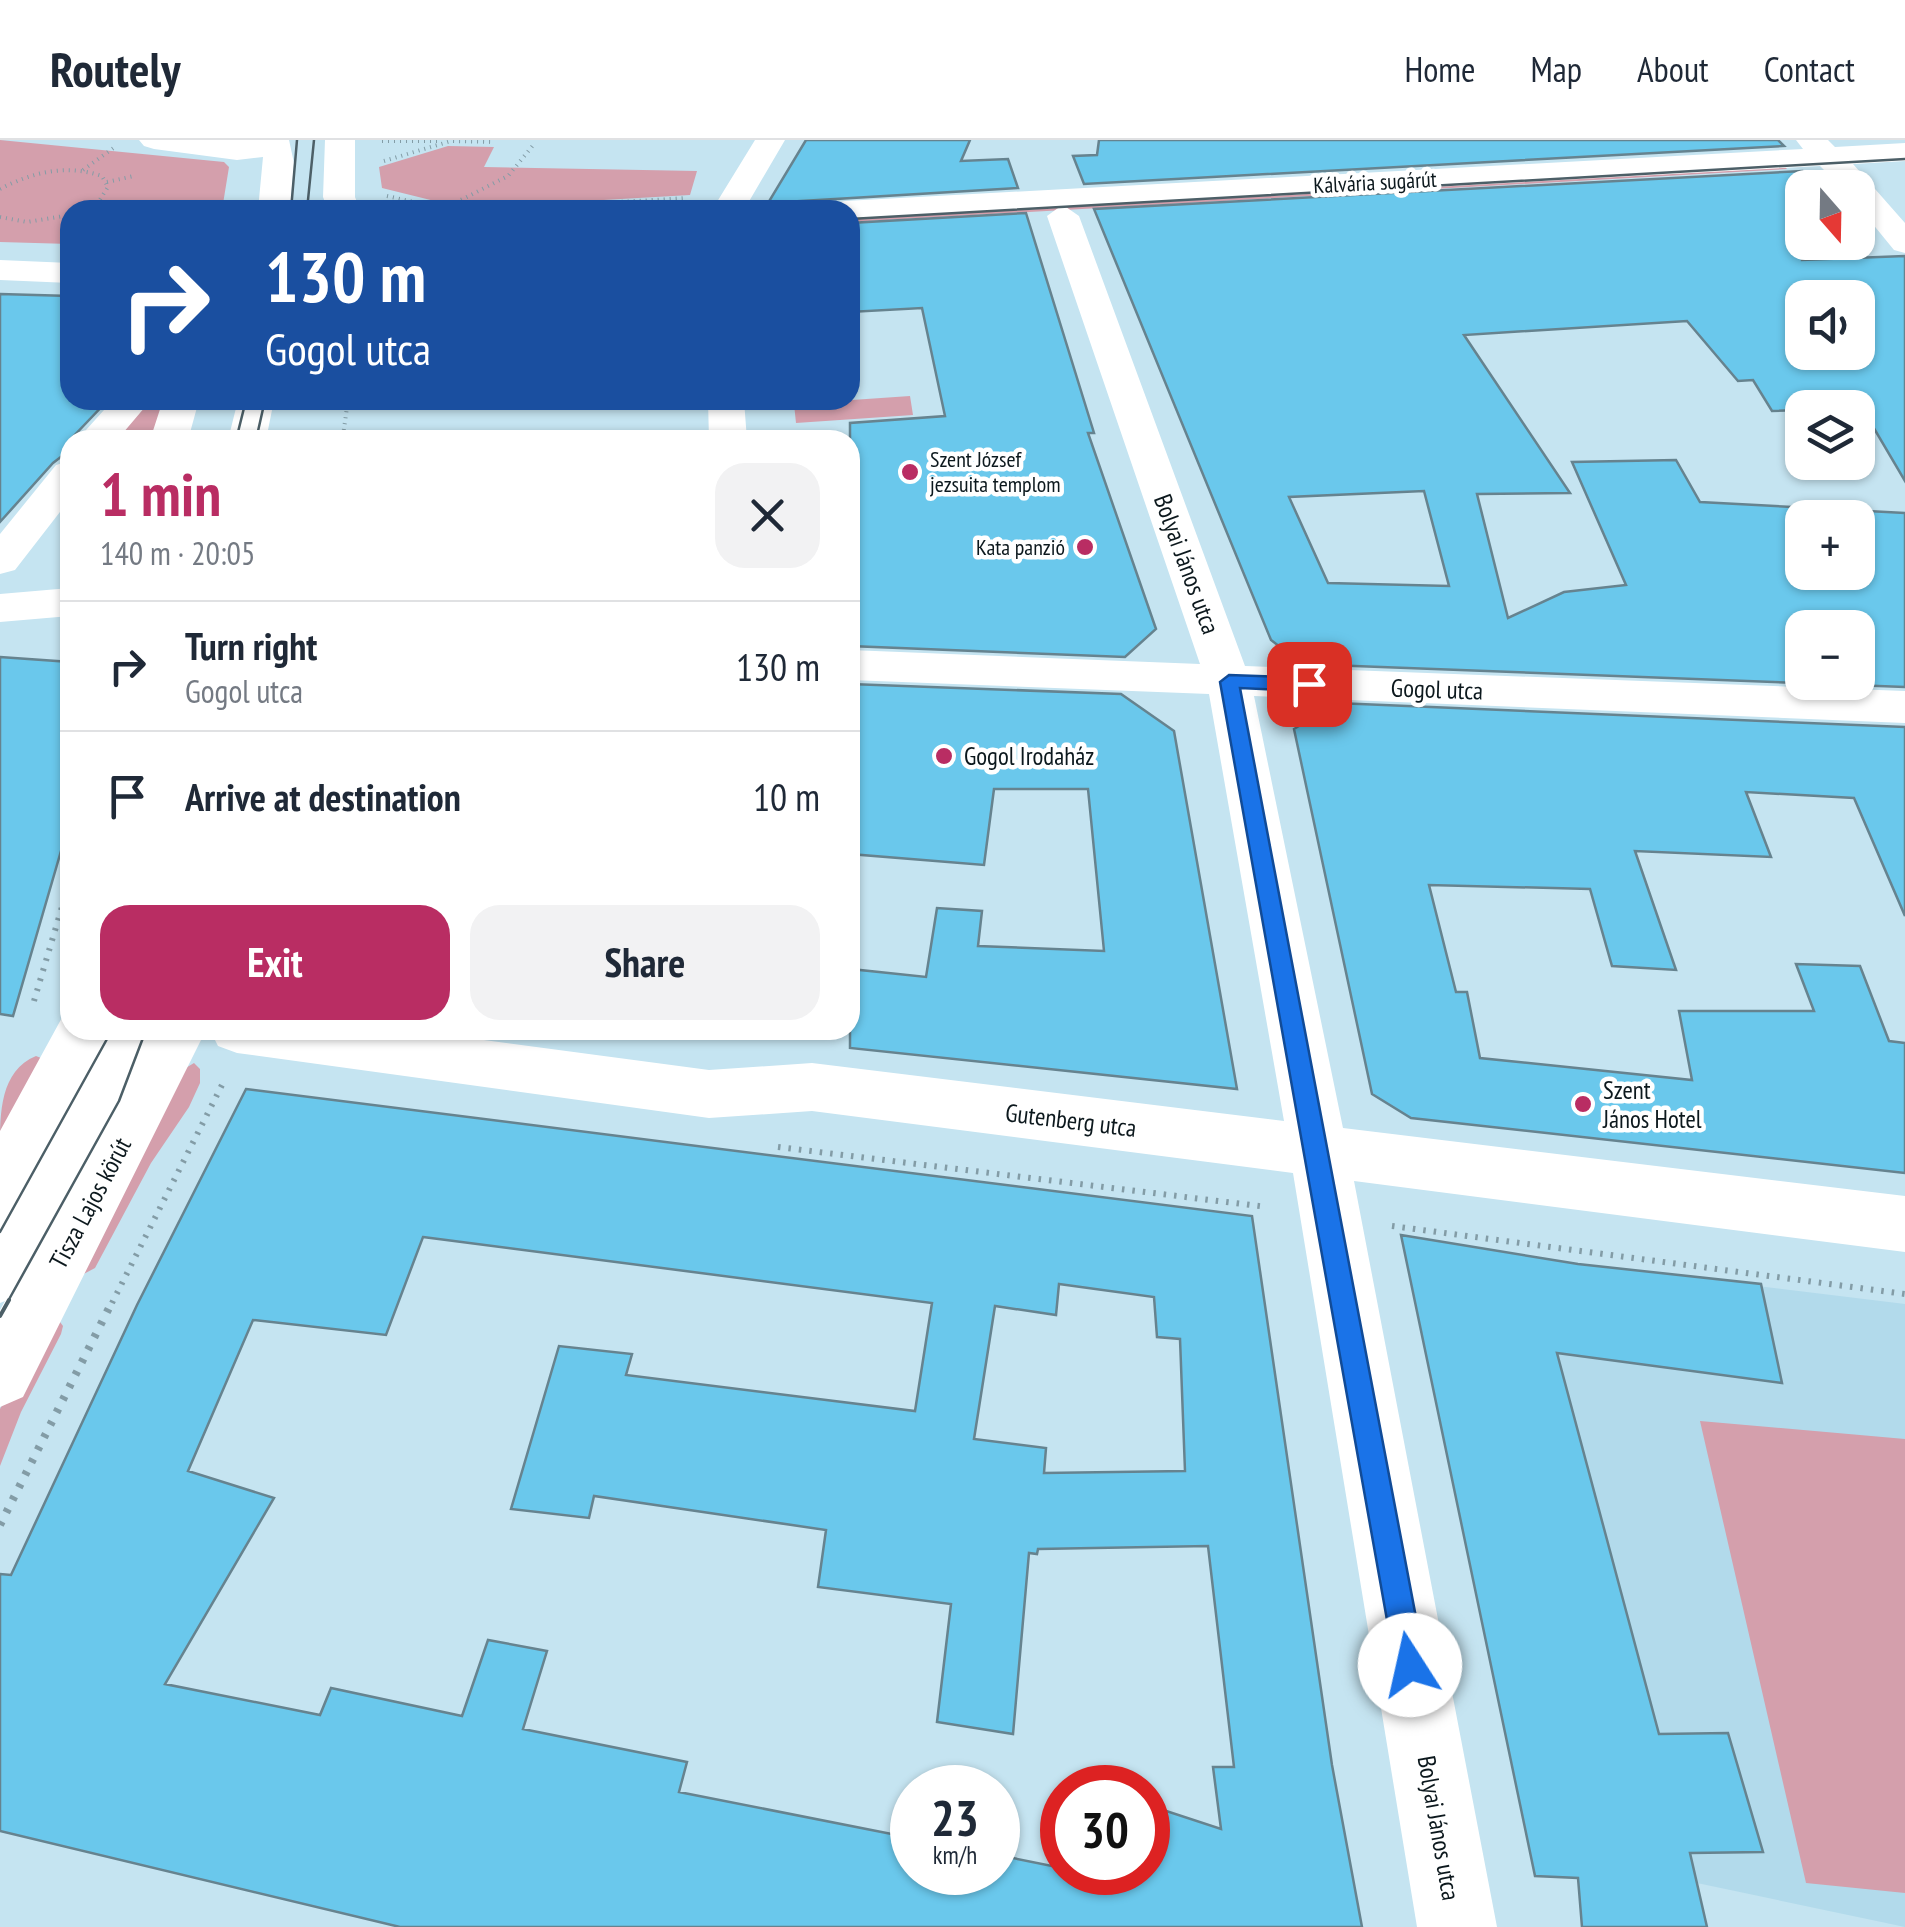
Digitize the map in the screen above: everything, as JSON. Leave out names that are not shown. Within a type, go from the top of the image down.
[{"type":"street","points":[[154,140],[237,151],[275,143],[278,163],[275,200]]},
{"type":"street","points":[[340,140],[340,200]]},
{"type":"street","points":[[732,200],[763,152]]},
{"type":"street","name":"Kálvária sugárút","points":[[860,209],[1905,152]]},
{"type":"street","points":[[1827,155],[1905,243]]},
{"type":"street","name":"Kálvária sugárút","points":[[860,227],[1063,216],[1827,155],[1905,166]]},
{"type":"street","name":"Bolyai János utca","points":[[1063,216],[1229,682],[1318,1151],[1456,1927]]},
{"type":"street","points":[[0,270],[60,273]]},
{"type":"street","points":[[105,430],[124,410]]},
{"type":"street","points":[[0,561],[60,485]]},
{"type":"street","points":[[0,608],[60,603]]},
{"type":"street","name":"Gogol utca","points":[[860,665],[1905,707]]},
{"type":"street","points":[[0,1185],[54,1091],[57,1020]]},
{"type":"street","name":"Tisza Lajos körút","points":[[0,1274],[127,1040]]},
{"type":"street","name":"Tisza Lajos körút","points":[[0,1375],[174,1040]]},
{"type":"street","name":"Gutenberg utca","points":[[240,1056],[709,1094],[812,1087],[1905,1224]]},
{"type":"path","points":[[84,170],[124,140]]},
{"type":"path","points":[[382,141],[494,142]]},
{"type":"path","points":[[369,166],[451,141]]},
{"type":"path","points":[[464,200],[513,172],[534,143]]},
{"type":"path","points":[[0,189],[54,170],[84,170],[102,176],[108,188],[95,200]]},
{"type":"path","points":[[0,179],[11,183]]},
{"type":"path","points":[[372,193],[405,200]]},
{"type":"path","points":[[0,218],[27,222],[60,217]]},
{"type":"path","points":[[57,1020],[60,988]]},
{"type":"path","points":[[0,1525],[223,1078],[240,1056]]},
{"type":"path","points":[[775,1146],[1268,1207]]},
{"type":"path","points":[[1387,1244],[1383,1225],[1905,1294]]},
{"type":"shaded area","points":[[0,140],[224,162],[229,167],[224,200],[60,200],[60,244],[0,242]]},
{"type":"shaded area","points":[[448,146],[494,147],[484,167],[697,171],[690,195],[603,200],[431,200],[382,188],[379,167]]},
{"type":"shaded area","points":[[1781,162],[1787,169],[860,222],[860,214]]},
{"type":"shaded area","points":[[910,396],[913,415],[796,423],[795,410],[860,410],[860,399]]},
{"type":"shaded area","points":[[138,410],[163,410],[157,430],[119,430]]},
{"type":"shaded area","points":[[36,1056],[46,1060],[0,1148],[4,1094],[15,1072]]},
{"type":"shaded area","points":[[194,1063],[200,1069],[200,1083],[189,1107],[151,1163],[95,1268],[78,1277],[184,1069]]},
{"type":"shaded area","points":[[1406,1238],[1578,1264],[1905,1304],[1905,1927],[1697,1883],[1535,1876],[1402,1241]]},
{"type":"shaded area","points":[[60,1322],[61,1334],[21,1412],[0,1466],[0,1409],[40,1331]]},
{"type":"shaded area","points":[[1700,1421],[1905,1439],[1905,1893],[1806,1883]]},
{"type":"building","points":[[806,140],[970,140],[961,161],[1008,159],[1018,188],[818,200],[770,200]]},
{"type":"building","points":[[1099,140],[1778,140],[1784,146],[1084,184],[1073,156],[1097,155]]},
{"type":"building","points":[[1785,172],[1785,260],[1905,256],[1905,481],[1875,430],[1875,390],[1785,390],[1785,411],[1772,411],[1753,380],[1738,381],[1687,321],[1464,335],[1570,493],[1477,494],[1508,618],[1564,592],[1626,585],[1572,462],[1676,460],[1700,502],[1785,507],[1785,590],[1875,590],[1875,511],[1905,513],[1905,687],[1875,686],[1875,610],[1785,610],[1785,682],[1302,664],[1271,640],[1094,209]],"holes":[[[1424,491],[1449,586],[1328,583],[1289,497]]]},
{"type":"building","points":[[1026,213],[1094,433],[1088,433],[1156,629],[1125,657],[860,646],[860,430],[850,430],[850,423],[945,416],[922,308],[860,311],[860,222]]},
{"type":"building","points":[[0,294],[60,296],[60,410],[98,410],[80,430],[60,430],[60,458],[0,522]]},
{"type":"building","points":[[0,657],[60,661],[60,854],[13,1016],[0,1014]]},
{"type":"building","points":[[860,684],[1121,694],[1174,731],[1237,1089],[850,1048],[850,1040],[860,1040],[860,970],[926,977],[937,908],[982,911],[978,946],[1104,951],[1088,789],[994,789],[984,865],[860,855]]},
{"type":"building","points":[[1336,703],[1905,727],[1905,916],[1854,798],[1746,792],[1771,857],[1635,851],[1676,970],[1612,966],[1590,889],[1429,885],[1456,992],[1467,992],[1480,1058],[1692,1080],[1679,1011],[1814,1011],[1796,964],[1860,966],[1889,1041],[1905,1043],[1905,1173],[1411,1118],[1372,1094],[1294,729]]},
{"type":"building","points":[[246,1089],[1252,1216],[1332,1765],[1362,1927],[400,1927],[0,1831],[0,1574],[11,1575],[137,1305]],"holes":[[[423,1237],[932,1303],[915,1411],[626,1375],[632,1354],[559,1346],[511,1509],[589,1518],[594,1496],[826,1530],[818,1587],[951,1604],[937,1722],[1013,1734],[1029,1553],[1037,1554],[1038,1549],[1208,1546],[1234,1767],[1213,1767],[1221,1829],[1170,1812],[1170,1895],[1040,1895],[1040,1864],[1020,1859],[1020,1895],[890,1895],[890,1834],[679,1792],[687,1762],[523,1729],[547,1651],[488,1640],[462,1716],[331,1688],[320,1715],[165,1684],[274,1498],[188,1471],[253,1320],[386,1335]],[[1059,1284],[1154,1297],[1157,1337],[1180,1339],[1185,1471],[1044,1473],[1046,1448],[974,1439],[995,1306],[1056,1315]]]},
{"type":"building","points":[[1401,1235],[1578,1264],[1761,1284],[1782,1383],[1557,1353],[1659,1734],[1728,1733],[1763,1852],[1690,1853],[1707,1927],[1582,1927],[1578,1878],[1535,1876]]},
{"type":"tram line","points":[[292,200],[297,140]]},
{"type":"tram line","points":[[308,200],[314,140]]},
{"type":"tram line","points":[[860,218],[1905,159]]},
{"type":"tram line","points":[[238,430],[244,410]]},
{"type":"tram line","points":[[258,430],[263,410]]},
{"type":"tram line","points":[[0,1232],[106,1040]]},
{"type":"tram line","points":[[7,1303],[119,1101],[142,1040]]},
{"type":"tram line","points":[[0,1316],[9,1300]]},
{"type":"place","name":"Szent József jezsuita templom","points":[[910,472]]},
{"type":"place","name":"Kata panzió","points":[[1085,547]]},
{"type":"place","name":"Gogol Irodaház","points":[[944,756]]},
{"type":"place","name":"Szent János Hotel","points":[[1583,1104]]},
{"type":"route","points":[[1309,684],[1229,682],[1410,1665]]}]
